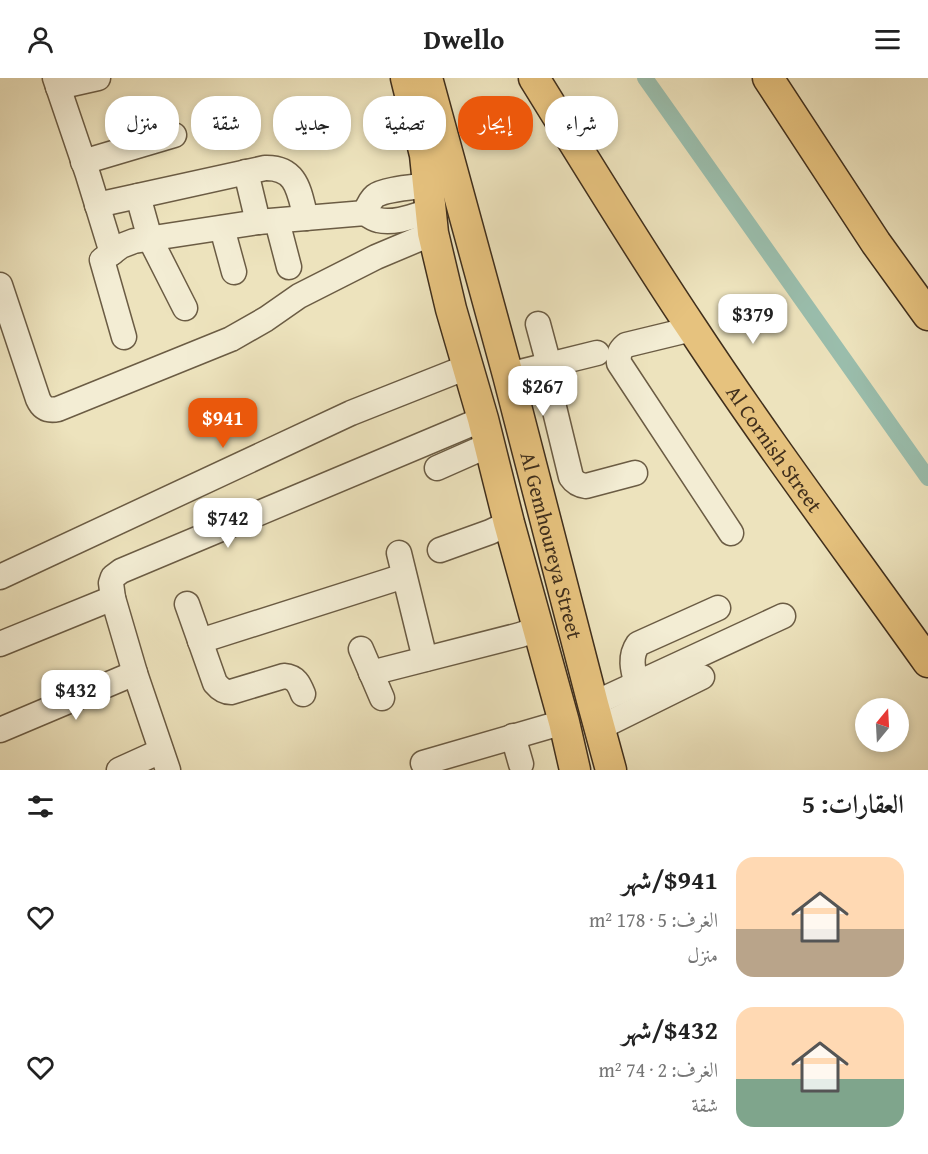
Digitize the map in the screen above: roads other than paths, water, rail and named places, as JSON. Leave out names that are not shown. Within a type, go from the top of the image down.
[{"type":"main road","name":"Al Gemhoureya Street","points":[[406,78],[425,155],[430,210],[451,309],[564,722],[570,766]]},
{"type":"main road","name":"Al Gemhoureya Street","points":[[427,78],[508,375],[611,770]]},
{"type":"main road","name":"Al Cornish Street","points":[[534,78],[628,231],[692,329],[928,662]]},
{"type":"main road","name":"Al Cornish Street","points":[[550,78],[706,321],[928,632]]},
{"type":"main road","points":[[768,78],[876,243],[928,315]]},
{"type":"street","points":[[98,78],[56,82],[112,253]]},
{"type":"street","points":[[83,162],[123,150]]},
{"type":"street","points":[[97,205],[265,168],[274,168],[290,175],[295,182],[306,218]]},
{"type":"street","points":[[246,172],[289,267]]},
{"type":"street","points":[[0,285],[38,399],[46,408],[58,409],[231,339],[266,319],[299,296],[376,257],[430,210],[398,189],[377,195],[365,213],[267,222],[127,243],[102,260],[124,337]]},
{"type":"street","points":[[138,196],[150,239],[185,308]]},
{"type":"street","points":[[222,228],[234,272]]},
{"type":"street","points":[[538,324],[570,477],[574,482],[586,486],[635,473]]},
{"type":"street","points":[[692,329],[626,345],[618,356],[619,363],[731,533]]},
{"type":"street","points":[[508,375],[597,353]]},
{"type":"street","points":[[0,578],[351,412],[467,367]]},
{"type":"street","points":[[436,468],[486,432]]},
{"type":"street","points":[[119,770],[164,760],[113,598],[111,583],[117,573],[486,432]]},
{"type":"street","points":[[440,550],[509,523]]},
{"type":"street","points":[[200,641],[402,565],[425,659]]},
{"type":"street","points":[[0,644],[113,598]]},
{"type":"street","points":[[186,604],[215,683],[225,692],[237,691],[284,676],[299,683],[303,694]]},
{"type":"street","points":[[637,685],[632,657],[638,644],[718,608]]},
{"type":"street","points":[[596,716],[637,685],[783,616]]},
{"type":"street","points":[[371,673],[538,629]]},
{"type":"street","points":[[361,649],[382,698]]},
{"type":"street","points":[[0,730],[135,673]]},
{"type":"street","points":[[596,716],[702,677]]},
{"type":"street","points":[[423,763],[564,722]]},
{"type":"street","points":[[513,736],[521,764]]},
{"type":"waterway","points":[[645,78],[928,478]]}]
